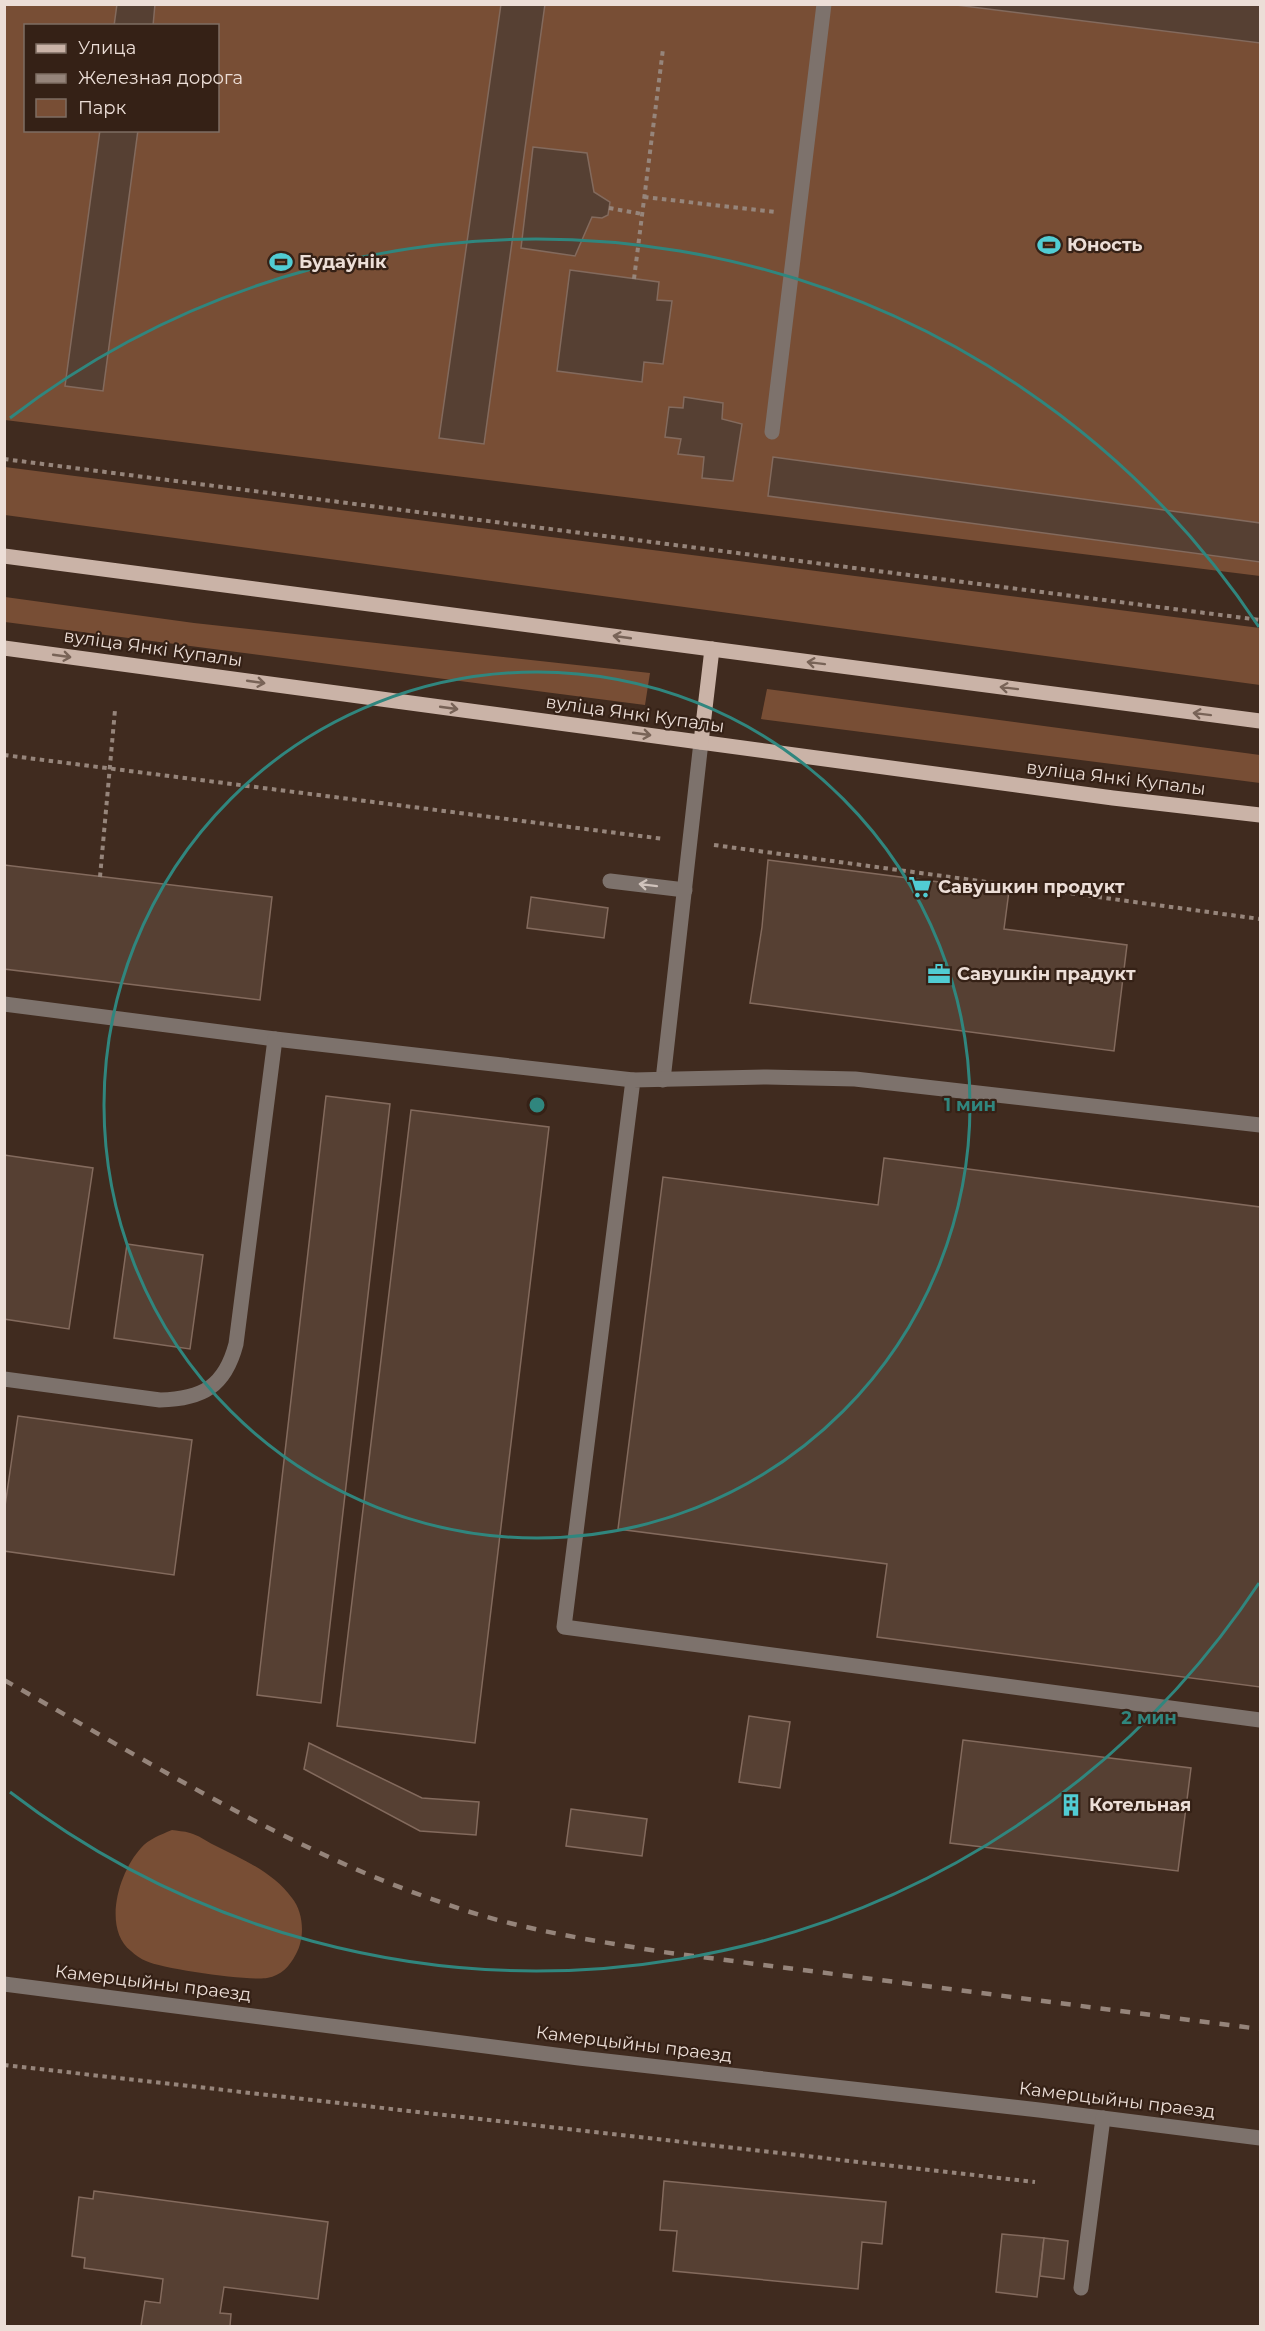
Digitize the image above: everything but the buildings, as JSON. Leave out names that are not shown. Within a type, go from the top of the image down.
[{"type":"main road","points":[[4,556],[1260,721]]},
{"type":"main road","name":"вуліца Янкі Купалы","points":[[4,648],[1101,796],[1260,815]]},
{"type":"main road","points":[[701,742],[712,649]]},
{"type":"street","points":[[772,432],[824,4]]},
{"type":"street","points":[[663,1080],[701,742]]},
{"type":"street","points":[[610,880],[685,890]]},
{"type":"street","points":[[4,1004],[275,1039],[633,1080],[767,1077],[855,1079],[1260,1125]]},
{"type":"street","points":[[4,1379],[160,1400],[181,1400],[200,1395],[220,1380],[231,1362],[236,1344],[275,1039]]},
{"type":"street","points":[[633,1080],[564,1627],[1260,1720]]},
{"type":"street","name":"Камерцыйны праезд","points":[[4,1983],[579,2058],[1260,2138]]},
{"type":"street","points":[[1081,2288],[1103,2118]]},
{"type":"path","points":[[634,279],[663,49]]},
{"type":"path","points":[[644,197],[799,215]]},
{"type":"path","points":[[609,208],[642,214]]},
{"type":"path","points":[[4,459],[1260,620]]},
{"type":"path","points":[[100,876],[116,710]]},
{"type":"path","points":[[4,755],[691,842],[1260,919]]},
{"type":"path","points":[[995,889],[996,883]]},
{"type":"path","points":[[4,2065],[1035,2182]]},
{"type":"green space","points":[[5,5],[1260,5],[1260,576],[5,420]]},
{"type":"green space","points":[[5,467],[1260,628],[1260,685],[5,515]]},
{"type":"green space","points":[[5,597],[194,623],[650,673],[645,705],[5,622]]},
{"type":"green space","points":[[767,689],[1260,755],[1260,783],[761,719]]},
{"type":"green space","points":[[172,1830],[196,1835],[246,1861],[276,1881],[292,1898],[301,1918],[302,1933],[299,1948],[291,1963],[284,1970],[267,1978],[187,1971],[144,1960],[122,1941],[117,1929],[116,1915],[117,1900],[126,1871],[144,1845]]},
{"type":"railway","points":[[4,1680],[275,1831],[388,1882],[472,1913],[553,1933],[663,1952],[1260,2029]]},
{"type":"place","name":"Юность","points":[[1049,245]]},
{"type":"place","name":"Будаўнік","points":[[281,262]]},
{"type":"place","name":"Савушкин продукт","points":[[920,887]]},
{"type":"place","name":"Савушкін прадукт","points":[[939,974]]},
{"type":"place","name":"Котельная","points":[[1071,1805]]}]
